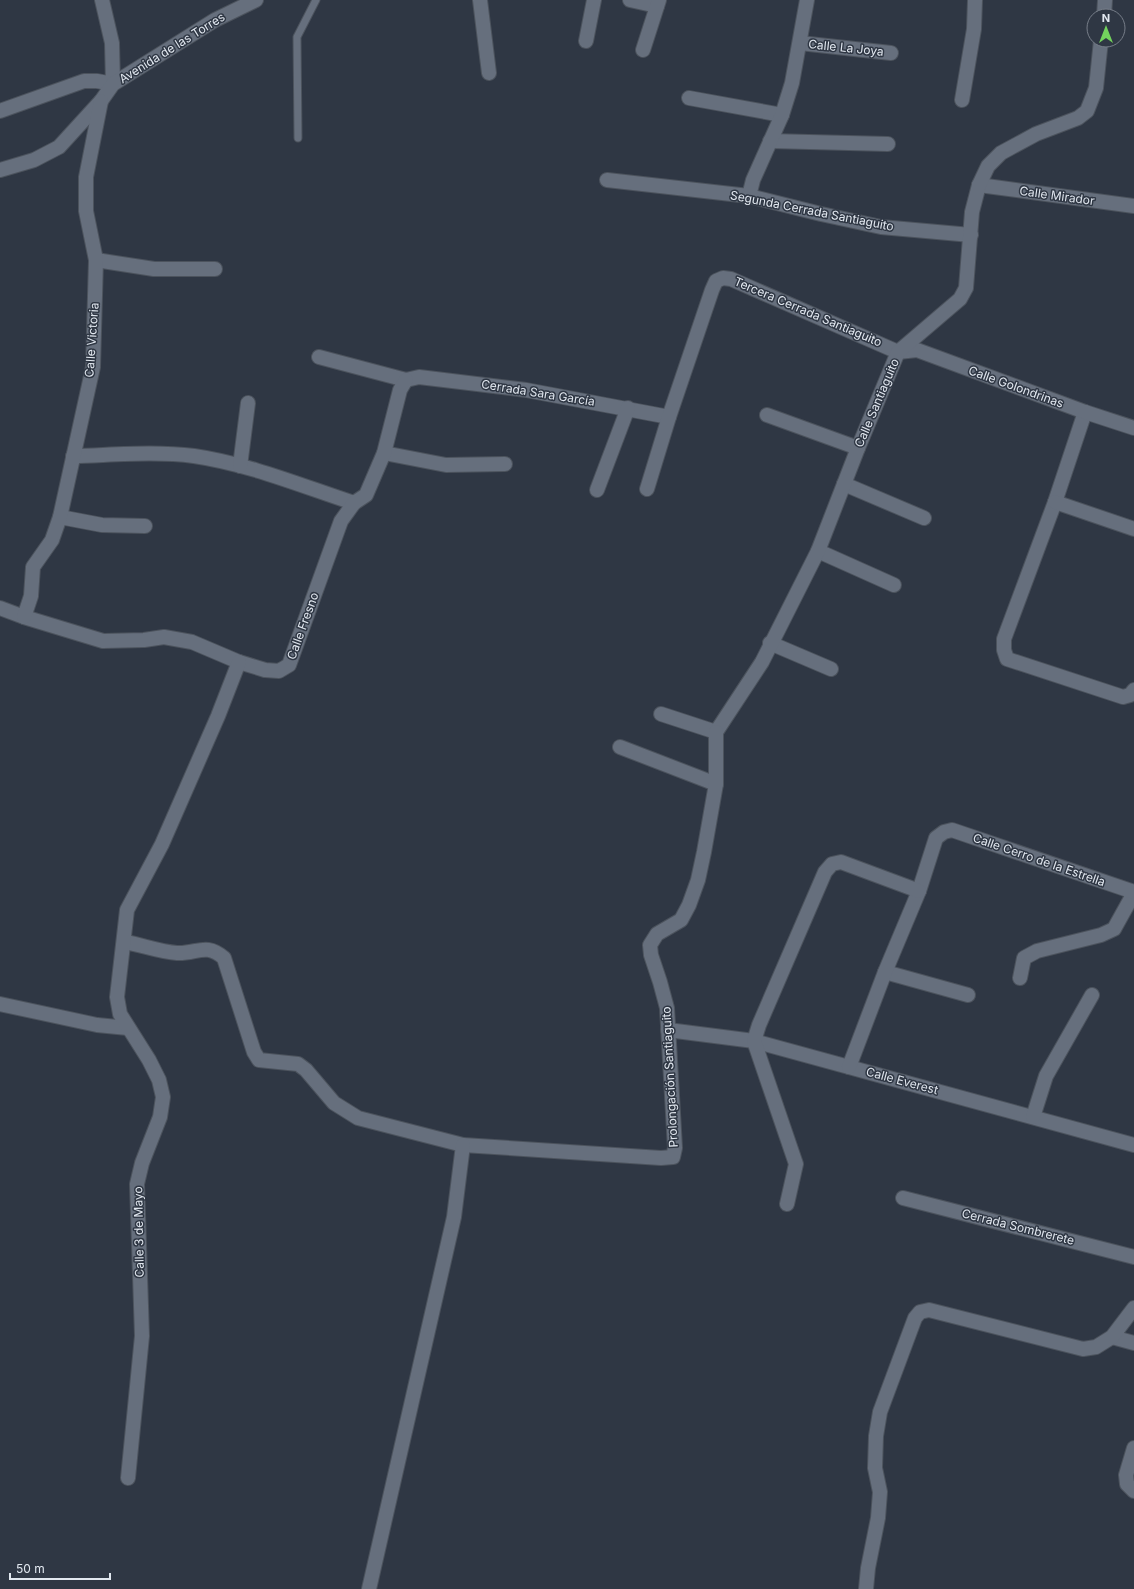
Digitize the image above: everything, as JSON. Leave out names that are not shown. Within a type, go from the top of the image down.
[{"type":"street","points":[[0,111],[84,81],[97,81],[113,84],[112,43],[102,0]]},
{"type":"street","name":"Avenida de las Torres","points":[[0,170],[34,160],[59,147],[101,101],[113,84],[215,20],[256,0]]},
{"type":"street","points":[[480,0],[489,73]]},
{"type":"street","points":[[586,41],[594,0]]},
{"type":"street","points":[[630,0],[658,3],[643,50]]},
{"type":"street","points":[[749,196],[753,180],[782,115],[792,83],[807,0]]},
{"type":"street","points":[[962,100],[974,29],[975,0]]},
{"type":"street","name":"Calle La Joya","points":[[800,43],[891,53]]},
{"type":"street","name":"Calle Santiaguito","points":[[716,732],[762,662],[770,643],[818,551],[858,448],[898,352],[960,299],[966,288],[972,212],[979,185],[988,166],[1001,153],[1036,134],[1078,118],[1087,112],[1096,88],[1100,48]]},
{"type":"street","points":[[689,98],[782,115]]},
{"type":"street","name":"Calle Victoria","points":[[24,617],[31,596],[33,567],[52,540],[60,518],[93,367],[96,260],[86,211],[86,177],[101,101]]},
{"type":"street","points":[[770,141],[888,144]]},
{"type":"street","name":"Segunda Cerrada Santiaguito","points":[[607,180],[749,196],[881,227],[971,236]]},
{"type":"street","name":"Calle Mirador","points":[[979,185],[1134,206]]},
{"type":"street","points":[[96,260],[154,269],[215,269]]},
{"type":"street","name":"Tercera Cerrada Santiaguito","points":[[669,417],[716,281],[723,278],[731,279],[898,352]]},
{"type":"street","name":"Calle Golondrinas","points":[[898,352],[917,350],[1134,428]]},
{"type":"street","points":[[319,357],[406,380]]},
{"type":"street","name":"Cerrada Sara García","points":[[406,380],[419,377],[526,390],[628,408],[669,417]]},
{"type":"street","name":"Calle Fresno","points":[[0,608],[24,617],[104,641],[144,640],[164,637],[192,642],[239,662],[265,670],[279,671],[289,665],[341,521],[354,503],[366,495],[384,452],[400,390],[406,380]]},
{"type":"street","points":[[240,466],[248,403]]},
{"type":"street","points":[[597,490],[628,408]]},
{"type":"street","points":[[1086,412],[1055,502],[1004,639],[1004,650],[1007,659],[1123,697],[1130,695],[1134,690]]},
{"type":"street","points":[[767,415],[858,448]]},
{"type":"street","points":[[647,488],[669,417]]},
{"type":"street","points":[[384,452],[446,465],[505,464]]},
{"type":"street","points":[[73,456],[146,453],[194,456],[240,466],[354,503]]},
{"type":"street","points":[[844,484],[924,518]]},
{"type":"street","points":[[1055,502],[1134,529]]},
{"type":"street","points":[[60,518],[102,525],[145,526]]},
{"type":"street","points":[[818,551],[894,585]]},
{"type":"street","points":[[770,643],[832,669]]},
{"type":"street","name":"Calle 3 de Mayo","points":[[128,1478],[142,1336],[137,1184],[142,1163],[160,1117],[163,1097],[159,1080],[149,1060],[120,1014],[117,997],[125,942],[127,910],[162,844],[218,716],[239,662]]},
{"type":"street","points":[[661,714],[716,732]]},
{"type":"street","name":"Prolongación Santiaguito","points":[[463,1145],[661,1158],[673,1157],[675,1148],[667,1008],[651,955],[650,945],[657,934],[681,920],[689,905],[698,880],[716,784],[716,732]]},
{"type":"street","points":[[620,747],[716,784]]},
{"type":"street","name":"Calle Cerro de la Estrella","points":[[919,892],[936,838],[944,832],[952,830],[1134,892]]},
{"type":"street","points":[[787,1204],[796,1164],[754,1041],[759,1024],[825,872],[832,864],[840,862],[919,892],[885,972],[849,1067]]},
{"type":"street","points":[[1020,978],[1024,958],[1037,951],[1101,935],[1114,930],[1134,892]]},
{"type":"street","points":[[125,942],[177,953],[206,949],[216,951],[224,958],[254,1052],[259,1060],[298,1064],[306,1070],[334,1103],[358,1118],[463,1145],[454,1218],[369,1589]]},
{"type":"street","points":[[885,972],[968,995]]},
{"type":"street","points":[[1033,1117],[1046,1076],[1092,995]]},
{"type":"street","points":[[0,1004],[96,1025],[128,1028]]},
{"type":"street","name":"Calle Everest","points":[[668,1030],[754,1041],[1134,1145]]},
{"type":"street","name":"Cerrada Sombrerete","points":[[903,1198],[1134,1257]]},
{"type":"street","points":[[866,1589],[868,1568],[878,1518],[880,1492],[875,1468],[876,1436],[880,1412],[915,1318],[920,1312],[929,1310],[1083,1348],[1096,1347],[1112,1337],[1134,1308]]},
{"type":"street","points":[[1112,1337],[1134,1343]]},
{"type":"street","points":[[1131,1488],[1126,1474],[1134,1448]]},
{"type":"lane","points":[[298,138],[297,37],[316,0]]}]
